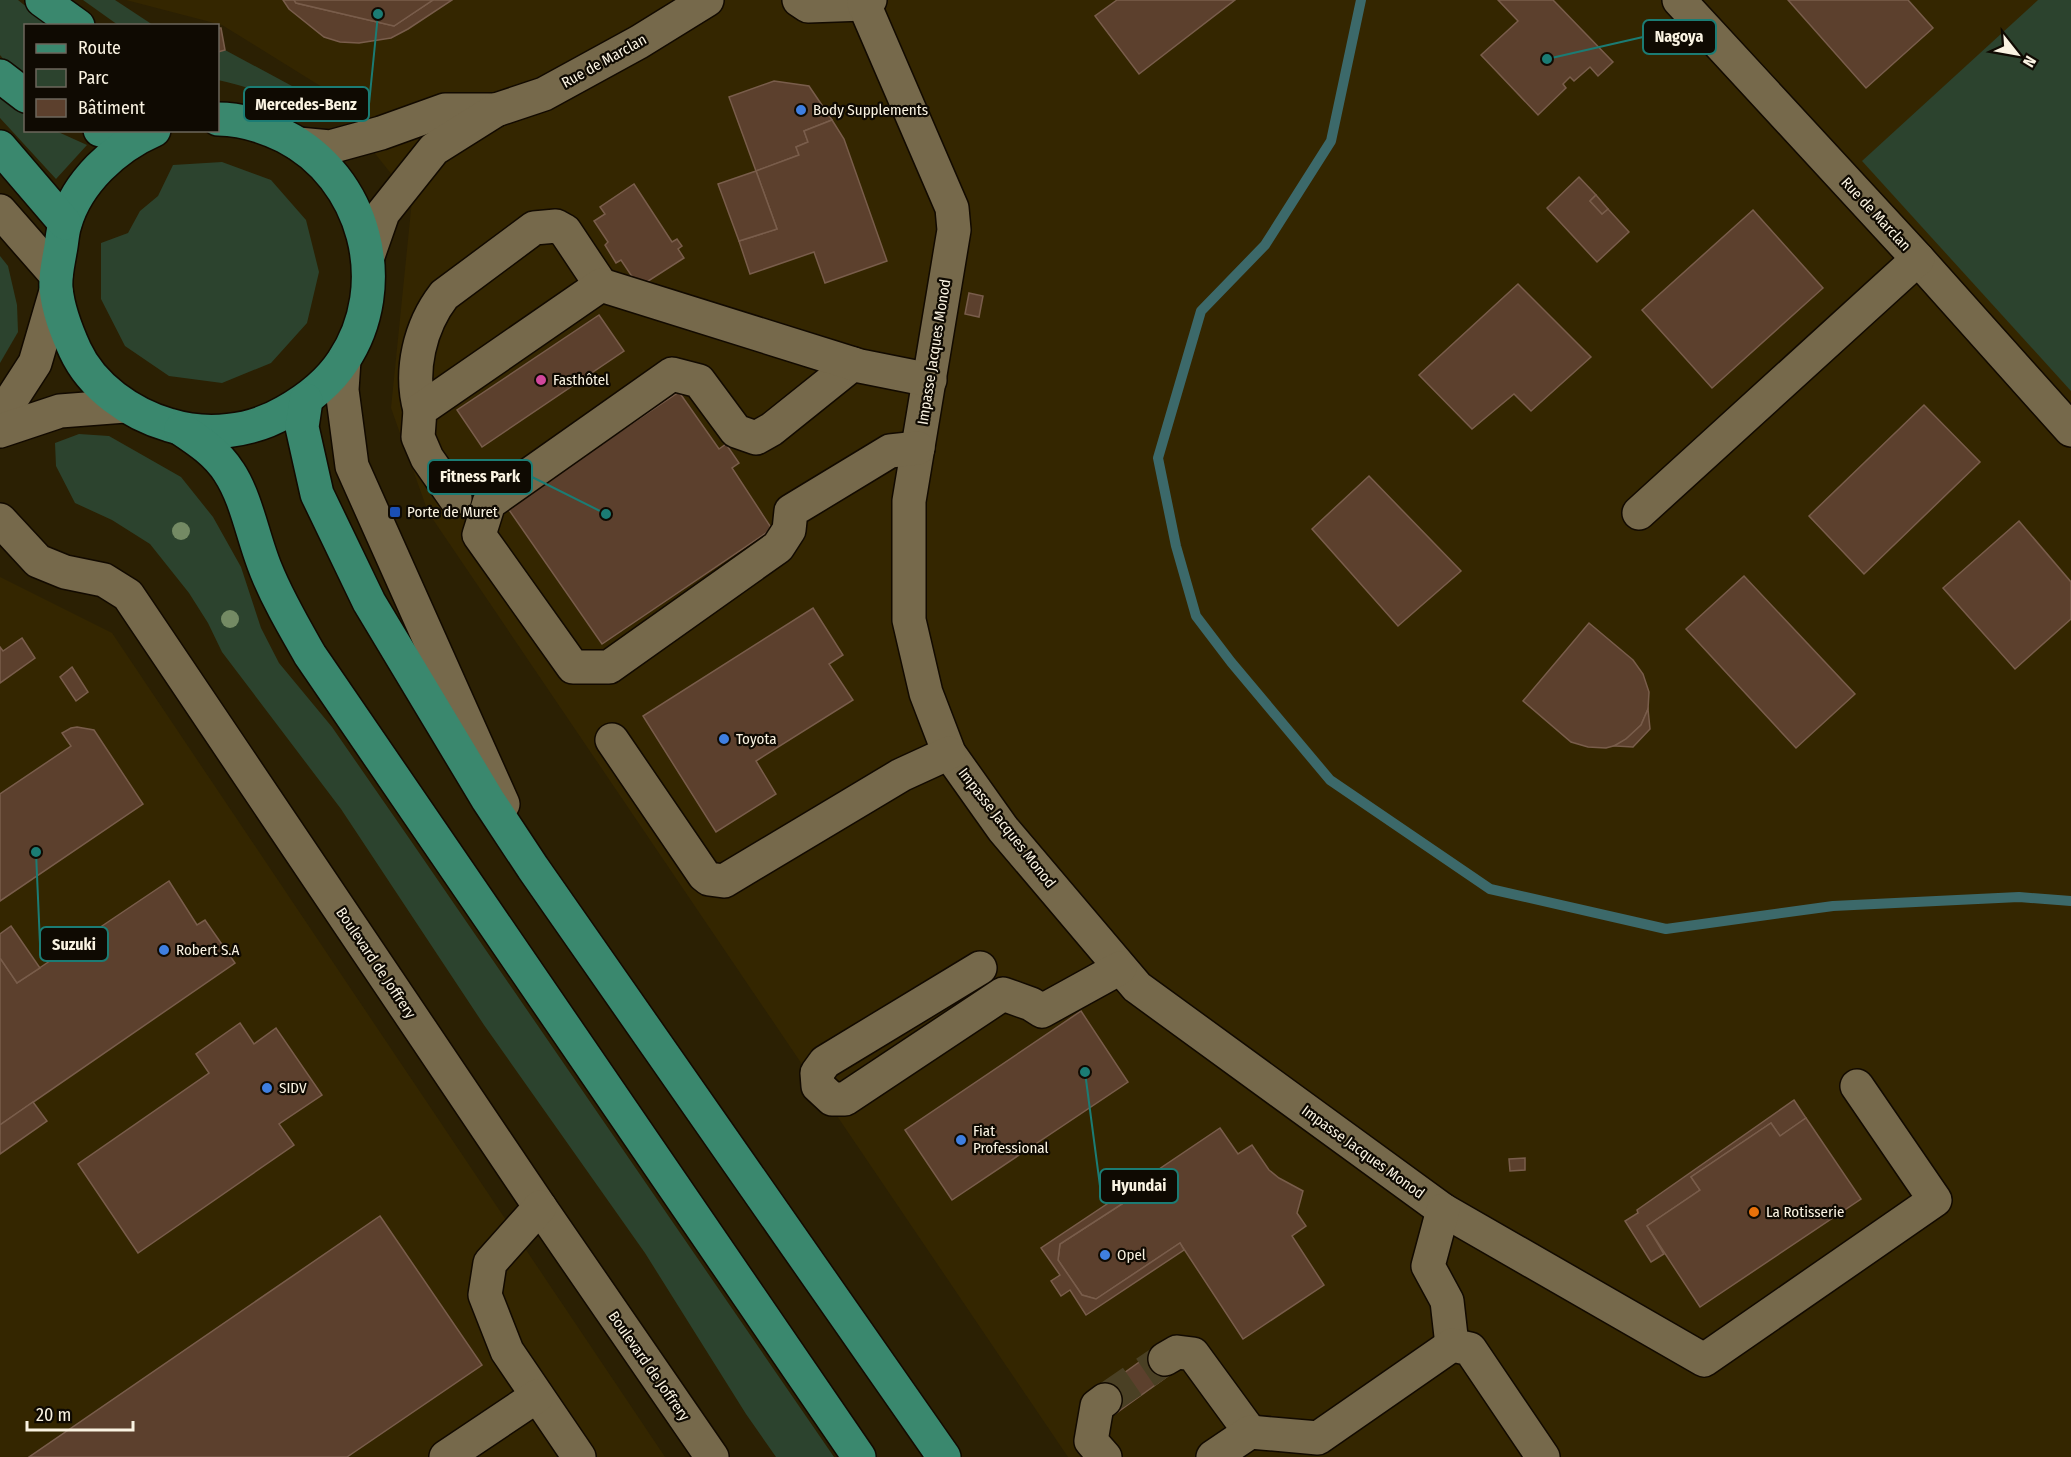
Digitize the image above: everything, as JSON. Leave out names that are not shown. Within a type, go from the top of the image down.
[{"type":"main road","points":[[42,0],[75,24]]},
{"type":"main road","points":[[0,76],[24,94]]},
{"type":"main road","points":[[145,134],[106,161],[81,189],[65,223],[56,283],[64,324],[78,356],[99,383],[125,406],[152,420],[181,429],[225,431],[268,422],[306,400],[327,382],[344,360],[360,328],[368,292],[368,256],[360,222],[345,192],[325,165],[298,144],[264,127],[221,117]]},
{"type":"main road","points":[[122,132],[145,134]]},
{"type":"main road","points":[[0,147],[65,223]]},
{"type":"main road","points":[[306,400],[302,427],[317,494],[364,591],[488,800],[532,868],[944,1457]]},
{"type":"main road","points":[[181,429],[215,455],[234,480],[266,569],[284,609],[310,655],[859,1457]]},
{"type":"street","name":"Rue de Marclan","points":[[368,256],[383,213],[434,149],[496,110],[544,94],[639,42],[707,0]]},
{"type":"street","points":[[799,0],[808,6],[867,2]]},
{"type":"street","name":"Rue de Marclan","points":[[1679,0],[1918,259],[2071,430]]},
{"type":"street","name":"Impasse Jacques Monod","points":[[867,2],[952,207],[954,230],[909,501],[909,620],[926,693],[949,753],[1004,829],[1137,987],[1443,1210],[1704,1360],[1935,1200],[1857,1086]]},
{"type":"street","name":"Rue de Marclan","points":[[298,144],[330,147],[381,133],[445,110],[496,110]]},
{"type":"street","points":[[0,211],[56,283],[35,363],[0,417]]},
{"type":"street","points":[[455,498],[427,458],[418,437],[420,410],[416,395],[418,357],[427,322],[444,295],[534,228],[556,226],[565,231],[602,285],[853,364],[930,380]]},
{"type":"street","points":[[1639,513],[1918,259]]},
{"type":"street","points":[[420,410],[602,285]]},
{"type":"street","points":[[344,360],[342,390],[352,466],[532,868]]},
{"type":"street","points":[[853,364],[772,429],[756,438],[736,431],[699,381],[672,374],[489,503],[479,535],[573,667],[609,667],[778,547],[789,530],[791,511],[890,451],[918,448]]},
{"type":"street","points":[[0,431],[60,411],[125,406]]},
{"type":"street","name":"Boulevard de Joffrery","points":[[0,520],[38,561],[65,572],[104,580],[128,595],[540,1207],[712,1457]]},
{"type":"street","points":[[612,740],[704,874],[709,879],[724,882],[900,775],[949,753]]},
{"type":"street","points":[[980,968],[825,1062],[818,1073],[818,1086],[832,1099],[845,1099],[1003,994],[1042,1011],[1120,968]]},
{"type":"street","points":[[540,1207],[489,1263],[485,1295],[507,1351],[579,1457]]},
{"type":"street","points":[[1443,1210],[1428,1266],[1447,1301],[1452,1345]]},
{"type":"street","points":[[1166,1359],[1177,1352],[1193,1354],[1250,1432],[1325,1448],[1452,1345]]},
{"type":"street","points":[[1452,1345],[1470,1349],[1543,1457]]},
{"type":"street","points":[[446,1457],[537,1395]]},
{"type":"street","points":[[1105,1400],[1097,1406],[1091,1441],[1105,1457]]},
{"type":"street","points":[[1213,1457],[1250,1432]]},
{"type":"shaded area","points":[[126,0],[2071,0],[2071,1457],[1068,1457],[428,512],[391,408],[412,200],[322,87],[218,24]]},
{"type":"shaded area","points":[[0,577],[112,633],[665,1457],[0,1457]]},
{"type":"green space","points":[[0,0],[18,0],[48,24],[24,24],[24,77],[9,66],[0,55]]},
{"type":"green space","points":[[83,0],[115,0],[151,24],[117,24]]},
{"type":"green space","points":[[2038,0],[2071,0],[2071,391],[1862,161]]},
{"type":"green space","points":[[225,50],[342,113],[326,111],[219,80],[219,52]]},
{"type":"green space","points":[[0,94],[24,113],[24,132],[58,132],[87,145],[56,179],[0,118]]},
{"type":"green space","points":[[222,162],[271,180],[306,220],[319,272],[307,323],[271,363],[222,383],[169,376],[125,346],[101,299],[101,243],[128,233],[140,211],[158,196],[173,165]]},
{"type":"green space","points":[[0,256],[8,266],[17,305],[18,332],[0,363]]},
{"type":"green space","points":[[79,434],[109,436],[181,477],[213,517],[241,567],[261,628],[279,663],[332,727],[834,1457],[776,1457],[746,1414],[645,1253],[484,1025],[341,809],[222,652],[208,623],[189,593],[150,544],[112,520],[75,503],[56,466],[55,443]]},
{"type":"building","points":[[283,0],[294,0],[296,3],[394,26],[433,0],[452,0],[391,38],[359,43],[340,42],[324,37],[289,9]]},
{"type":"building","points":[[294,0],[433,0],[394,26],[296,3]]},
{"type":"building","points":[[1117,0],[1235,0],[1139,74],[1095,16]]},
{"type":"building","points":[[1498,0],[1553,0],[1613,62],[1598,76],[1590,67],[1574,81],[1570,77],[1563,84],[1566,88],[1538,115],[1481,55],[1518,21]]},
{"type":"building","points":[[1788,0],[1908,0],[1933,28],[1866,88]]},
{"type":"building","points":[[219,28],[221,28],[225,50],[219,52]]},
{"type":"building","points":[[774,81],[809,86],[832,120],[804,131],[808,142],[796,147],[799,155],[756,171],[729,97]]},
{"type":"building","points":[[832,120],[844,139],[887,261],[825,283],[814,252],[750,274],[739,241],[777,229],[756,171],[799,155],[796,147],[808,142],[804,131]]},
{"type":"building","points":[[756,171],[777,229],[739,241],[718,184]]},
{"type":"building","points":[[1579,177],[1596,195],[1590,201],[1602,214],[1608,209],[1629,232],[1597,262],[1547,208]]},
{"type":"building","points":[[634,184],[672,242],[677,239],[682,246],[678,249],[684,258],[639,287],[621,260],[616,263],[605,245],[608,242],[594,221],[605,214],[600,207]]},
{"type":"building","points":[[1596,195],[1608,209],[1602,214],[1590,201]]},
{"type":"building","points":[[1753,210],[1823,288],[1712,388],[1642,310]]},
{"type":"building","points":[[1518,284],[1591,357],[1531,411],[1514,394],[1472,429],[1419,375]]},
{"type":"building","points":[[969,293],[983,296],[979,317],[965,314]]},
{"type":"building","name":"Fasthôtel","points":[[599,315],[624,351],[482,447],[457,410]]},
{"type":"building","points":[[679,392],[719,449],[726,444],[739,463],[732,468],[772,529],[602,644],[507,507]]},
{"type":"building","points":[[1924,405],[1980,462],[1864,574],[1809,516]]},
{"type":"building","points":[[1369,476],[1461,571],[1398,626],[1312,529]]},
{"type":"building","points":[[2019,521],[2071,582],[2071,619],[2015,669],[1943,588]]},
{"type":"building","points":[[1744,576],[1855,694],[1796,748],[1686,629]]},
{"type":"building","name":"Toyota","points":[[813,608],[843,655],[829,664],[853,700],[756,761],[776,794],[716,832],[643,716]]},
{"type":"building","points":[[1589,623],[1633,660],[1643,674],[1649,692],[1648,709],[1641,725],[1617,745],[1606,748],[1588,747],[1571,742],[1523,701]]},
{"type":"building","points":[[22,638],[35,658],[0,683],[0,647],[3,651]]},
{"type":"building","points":[[72,667],[88,692],[76,701],[60,677]]},
{"type":"building","points":[[1648,709],[1650,729],[1633,747],[1614,746],[1626,739],[1641,725]]},
{"type":"building","points":[[77,727],[94,730],[143,804],[0,901],[0,794],[71,746],[62,733]]},
{"type":"building","points":[[169,881],[197,925],[205,920],[235,963],[0,1125],[0,958],[17,983]]},
{"type":"building","points":[[11,926],[40,968],[17,983],[0,958],[0,934]]},
{"type":"building","points":[[1081,1011],[1128,1082],[952,1200],[905,1130]]},
{"type":"building","points":[[240,1023],[254,1044],[276,1028],[322,1095],[279,1124],[294,1145],[138,1253],[78,1164],[209,1073],[196,1054]]},
{"type":"building","points":[[1794,1100],[1806,1118],[1780,1136],[1771,1123],[1691,1177],[1700,1190],[1647,1226],[1664,1254],[1651,1262],[1625,1221],[1638,1213],[1637,1210]]},
{"type":"building","points":[[33,1102],[47,1121],[0,1154],[0,1125]]},
{"type":"building","name":"La Rotisserie","points":[[1806,1118],[1861,1199],[1700,1307],[1647,1226],[1700,1190],[1691,1177],[1771,1123],[1780,1136]]},
{"type":"building","points":[[1220,1128],[1238,1154],[1252,1145],[1269,1170],[1303,1191],[1297,1213],[1306,1226],[1292,1236],[1324,1285],[1243,1339],[1180,1243],[1096,1299],[1082,1295],[1058,1260],[1060,1244],[1145,1189],[1140,1182]]},
{"type":"building","points":[[1525,1158],[1525,1170],[1510,1171],[1509,1159]]},
{"type":"building","points":[[1140,1182],[1145,1189],[1060,1244],[1058,1260],[1082,1295],[1096,1299],[1180,1243],[1184,1250],[1086,1315],[1070,1290],[1061,1296],[1051,1281],[1060,1275],[1041,1248]]},
{"type":"building","points":[[380,1216],[482,1365],[347,1457],[29,1457]]},
{"type":"building","points":[[1156,1350],[1172,1373],[1115,1414],[1099,1391]]},
{"type":"waterway","points":[[1361,0],[1331,141],[1265,245],[1201,311],[1158,458],[1176,546],[1196,616],[1231,662],[1330,780],[1490,889],[1666,929],[1833,906],[2019,897],[2071,901]]},
{"type":"tunnel","points":[[1105,1400],[1165,1359]]},
{"type":"place","name":"Mercedes-Benz","points":[[378,14]]},
{"type":"place","name":"Nagoya","points":[[1547,59]]},
{"type":"place","name":"Body Supplements","points":[[801,110]]},
{"type":"place","name":"Fasthôtel","points":[[541,380]]},
{"type":"place","name":"Porte de Muret","points":[[395,512]]},
{"type":"place","name":"Fitness Park","points":[[606,514]]},
{"type":"place","name":"Toyota","points":[[724,739]]},
{"type":"place","name":"Suzuki","points":[[36,852]]},
{"type":"place","name":"Robert S.A","points":[[164,950]]},
{"type":"place","name":"Hyundai","points":[[1085,1072]]},
{"type":"place","name":"SIDV","points":[[267,1088]]},
{"type":"place","name":"Fiat Professional","points":[[961,1140]]},
{"type":"place","name":"La Rotisserie","points":[[1754,1212]]},
{"type":"place","name":"Opel","points":[[1105,1255]]}]
